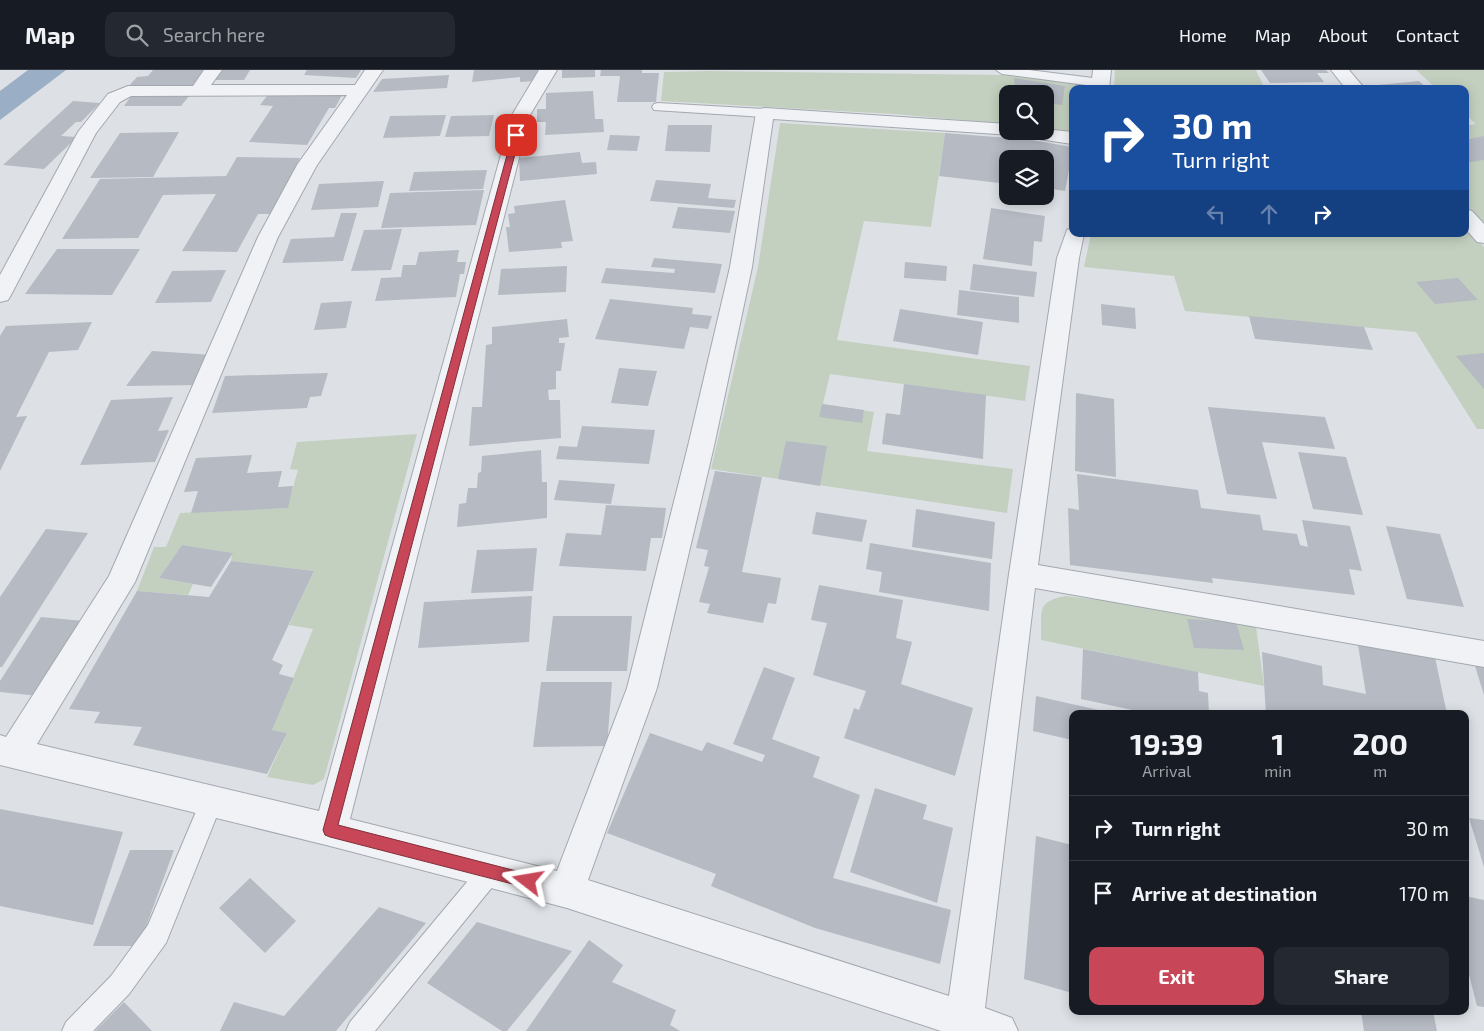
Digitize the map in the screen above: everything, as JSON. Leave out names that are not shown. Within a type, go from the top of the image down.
[{"type":"street","points":[[198,91],[213,70]]},
{"type":"street","points":[[374,70],[307,164],[268,237],[121,582],[6,752],[330,830],[567,891],[963,1026],[999,1031]]},
{"type":"street","points":[[330,830],[521,115],[548,70]]},
{"type":"street","points":[[1340,70],[1353,85]]},
{"type":"street","points":[[0,295],[88,132],[114,98],[128,91],[361,90]]},
{"type":"street","points":[[567,891],[642,688],[701,446],[741,267],[765,113],[999,129]]},
{"type":"street","points":[[1054,136],[1069,138]]},
{"type":"street","points":[[1469,220],[1484,237]]},
{"type":"street","points":[[963,1026],[1023,574],[1068,258],[1073,237]]},
{"type":"street","points":[[1023,574],[1484,654]]},
{"type":"lane","points":[[1002,70],[1101,81]]},
{"type":"lane","points":[[658,107],[765,113]]},
{"type":"lane","points":[[75,1031],[120,986],[157,934],[211,802]]},
{"type":"lane","points":[[359,1031],[490,872]]},
{"type":"green space","points":[[1115,70],[1256,70],[1263,85],[1114,85]]},
{"type":"green space","points":[[1416,70],[1484,70],[1484,227],[1469,210],[1469,125],[1476,124],[1469,118],[1469,85],[1433,85]]},
{"type":"green space","points":[[664,72],[1001,75],[1084,84],[1069,85],[1069,132],[1054,129],[1054,85],[999,85],[999,123],[894,114],[661,101]]},
{"type":"green space","points":[[780,123],[945,133],[931,227],[864,221],[837,340],[1030,366],[1025,401],[830,374],[823,404],[874,412],[867,451],[1013,469],[1007,513],[711,469],[758,267]]},
{"type":"green space","points":[[1469,230],[1484,247],[1484,429],[1477,429],[1416,332],[1185,311],[1174,276],[1084,267],[1090,237],[1469,237]]},
{"type":"green space","points":[[417,434],[324,779],[313,785],[267,777],[287,733],[272,730],[313,629],[289,625],[314,571],[231,561],[232,553],[182,545],[159,578],[193,584],[188,595],[137,591],[154,547],[166,547],[180,513],[287,508],[298,470],[290,469],[297,442]]},
{"type":"green space","points":[[1066,596],[1255,619],[1264,686],[1041,640],[1042,610],[1049,601]]},
{"type":"water","points":[[28,70],[66,70],[0,120],[0,91]]},
{"type":"building","points":[[153,70],[204,70],[190,89],[128,87],[137,77],[148,76]]},
{"type":"building","points":[[220,70],[250,70],[244,80],[214,80]]},
{"type":"building","points":[[307,70],[361,70],[356,78],[304,75]]},
{"type":"building","points":[[474,70],[539,70],[538,81],[520,82],[520,77],[472,82]]},
{"type":"building","points":[[562,70],[595,70],[595,77],[562,78]]},
{"type":"building","points":[[601,70],[642,70],[642,73],[659,73],[656,102],[617,102],[620,76],[600,76]]},
{"type":"building","points":[[1261,70],[1326,70],[1329,73],[1317,73],[1324,82],[1270,83]]},
{"type":"building","points":[[449,75],[447,88],[373,92],[382,79]]},
{"type":"building","points":[[1014,78],[1065,86],[1062,105],[1054,104],[1054,85],[1014,85]]},
{"type":"building","points":[[1419,81],[1424,85],[1378,85]]},
{"type":"building","points":[[593,91],[595,119],[603,119],[604,132],[545,135],[546,122],[537,122],[537,109],[546,109],[546,93]]},
{"type":"building","points":[[269,93],[342,95],[335,108],[329,108],[307,145],[249,142],[273,106],[260,105]]},
{"type":"building","points":[[132,95],[189,96],[181,106],[124,106]]},
{"type":"building","points":[[73,101],[100,103],[81,122],[76,122],[61,136],[77,137],[44,169],[3,165]]},
{"type":"building","points":[[446,115],[440,136],[383,138],[390,116]]},
{"type":"building","points":[[494,115],[489,136],[445,137],[451,116]]},
{"type":"building","points":[[668,125],[712,125],[710,152],[665,151]]},
{"type":"building","points":[[179,132],[153,177],[90,178],[120,133]]},
{"type":"building","points":[[945,133],[999,137],[999,140],[1032,140],[1069,146],[1069,170],[1065,191],[1054,189],[1054,150],[999,150],[999,183],[939,176]]},
{"type":"building","points":[[610,135],[640,136],[637,151],[607,150]]},
{"type":"building","points":[[1484,136],[1484,160],[1469,162],[1469,139]]},
{"type":"building","points":[[580,152],[582,163],[596,162],[597,174],[520,181],[519,158]]},
{"type":"building","points":[[237,157],[300,158],[271,214],[258,214],[237,252],[182,251],[216,194],[163,195],[138,238],[62,239],[100,179],[226,176]]},
{"type":"building","points":[[487,170],[483,189],[409,191],[414,172]]},
{"type":"building","points":[[656,180],[711,184],[708,198],[736,200],[734,208],[650,201]]},
{"type":"building","points":[[384,181],[378,207],[311,210],[319,184]]},
{"type":"building","points":[[484,190],[476,225],[381,228],[390,193]]},
{"type":"building","points":[[565,200],[573,241],[561,242],[562,248],[509,252],[506,227],[510,227],[508,214],[515,213],[514,206]]},
{"type":"building","points":[[678,207],[735,211],[730,233],[672,228]]},
{"type":"building","points":[[991,208],[1045,216],[1042,242],[1034,241],[1032,266],[983,259]]},
{"type":"building","points":[[341,213],[357,213],[343,261],[282,263],[291,239],[334,237]]},
{"type":"building","points":[[402,229],[391,270],[351,271],[364,230]]},
{"type":"building","points":[[57,249],[140,249],[112,295],[25,294]]},
{"type":"building","points":[[459,250],[457,262],[466,262],[464,274],[460,274],[456,297],[375,301],[381,278],[401,277],[403,265],[416,265],[419,252]]},
{"type":"building","points":[[654,258],[722,264],[715,293],[601,283],[606,268],[674,273],[675,269],[651,267]]},
{"type":"building","points":[[905,262],[947,266],[946,281],[904,278]]},
{"type":"building","points":[[973,264],[1037,272],[1034,297],[970,290]]},
{"type":"building","points":[[567,266],[566,292],[498,295],[501,269]]},
{"type":"building","points":[[226,270],[211,302],[155,303],[172,271]]},
{"type":"building","points":[[1458,278],[1478,300],[1435,304],[1416,282]]},
{"type":"building","points":[[959,290],[1019,297],[1019,323],[957,315]]},
{"type":"building","points":[[610,299],[693,308],[692,314],[712,316],[708,329],[690,327],[684,349],[595,339]]},
{"type":"building","points":[[352,301],[346,328],[314,330],[321,303]]},
{"type":"building","points":[[1101,304],[1135,308],[1136,329],[1102,325]]},
{"type":"building","points":[[900,309],[983,322],[978,355],[893,341]]},
{"type":"building","points":[[1249,316],[1364,327],[1373,350],[1255,339]]},
{"type":"building","points":[[567,319],[569,337],[559,338],[559,343],[565,343],[561,371],[556,371],[556,389],[548,390],[549,400],[560,400],[561,438],[469,446],[472,407],[482,407],[486,345],[492,344],[492,327]]},
{"type":"building","points":[[92,322],[78,350],[49,352],[16,417],[27,416],[0,471],[0,336],[6,326]]},
{"type":"building","points":[[152,351],[214,355],[200,385],[126,386]]},
{"type":"building","points":[[1484,353],[1484,389],[1456,356]]},
{"type":"building","points":[[619,368],[657,371],[648,406],[611,403]]},
{"type":"building","points":[[328,373],[321,396],[310,397],[307,408],[212,413],[225,376]]},
{"type":"building","points":[[904,384],[986,395],[983,459],[882,444],[886,413],[900,415]]},
{"type":"building","points":[[1076,393],[1114,399],[1116,477],[1075,471]]},
{"type":"building","points":[[173,397],[158,431],[169,430],[155,462],[80,465],[111,400]]},
{"type":"building","points":[[822,404],[864,410],[862,423],[819,417]]},
{"type":"building","points":[[1208,407],[1325,417],[1335,449],[1262,442],[1277,499],[1227,494]]},
{"type":"building","points":[[582,426],[655,430],[649,464],[556,459],[559,446],[577,447]]},
{"type":"building","points":[[786,441],[827,446],[820,486],[778,479]]},
{"type":"building","points":[[541,450],[542,482],[547,482],[547,518],[457,527],[459,504],[466,503],[468,488],[477,488],[482,456]]},
{"type":"building","points":[[1298,452],[1346,457],[1363,515],[1313,509]]},
{"type":"building","points":[[252,455],[247,473],[282,471],[278,487],[293,486],[288,508],[191,513],[198,491],[184,492],[196,458]]},
{"type":"building","points":[[715,471],[762,477],[742,572],[781,578],[776,604],[768,603],[763,623],[707,613],[710,604],[699,602],[709,567],[704,566],[708,550],[696,548]]},
{"type":"building","points":[[1077,474],[1198,490],[1201,508],[1260,515],[1263,530],[1297,534],[1300,545],[1308,547],[1302,520],[1350,526],[1362,571],[1349,569],[1355,595],[1212,578],[1213,583],[1070,565],[1068,508],[1079,510]]},
{"type":"building","points":[[559,480],[615,484],[611,504],[554,500]]},
{"type":"building","points":[[606,505],[666,508],[662,538],[651,538],[646,571],[559,566],[566,533],[601,535]]},
{"type":"building","points":[[916,509],[995,522],[992,559],[912,547]]},
{"type":"building","points":[[816,512],[867,520],[862,542],[812,534]]},
{"type":"building","points":[[1386,526],[1440,534],[1464,607],[1407,599]]},
{"type":"building","points":[[46,529],[88,533],[2,667],[0,667],[0,597]]},
{"type":"building","points":[[870,543],[991,563],[989,611],[879,592],[882,572],[866,569]]},
{"type":"building","points":[[182,545],[233,553],[211,587],[159,578]]},
{"type":"building","points":[[537,548],[533,591],[471,593],[477,550]]},
{"type":"building","points":[[231,561],[314,571],[272,660],[283,665],[279,674],[294,678],[272,730],[287,733],[267,774],[133,745],[142,727],[94,723],[100,712],[69,709],[137,591],[209,597]]},
{"type":"building","points":[[819,585],[903,600],[896,638],[912,642],[901,684],[973,708],[955,776],[844,738],[854,708],[859,710],[866,691],[813,675],[827,623],[811,620]]},
{"type":"building","points":[[532,596],[529,642],[418,648],[424,602]]},
{"type":"building","points":[[553,616],[632,616],[627,671],[546,671]]},
{"type":"building","points":[[41,617],[84,621],[39,696],[0,692],[0,681]]},
{"type":"building","points":[[1187,619],[1236,622],[1244,650],[1194,648]]},
{"type":"building","points":[[1356,633],[1433,648],[1446,710],[1266,710],[1262,652],[1322,666],[1323,685],[1366,694]]},
{"type":"building","points":[[1083,649],[1198,672],[1199,691],[1208,693],[1209,710],[1132,710],[1081,699]]},
{"type":"building","points":[[1471,653],[1484,655],[1484,695]]},
{"type":"building","points":[[764,667],[795,678],[772,739],[820,757],[813,777],[860,795],[833,878],[951,910],[940,964],[815,928],[711,886],[716,874],[607,833],[650,733],[702,751],[707,742],[762,762],[765,755],[733,744]]},
{"type":"building","points":[[541,682],[612,682],[607,746],[533,747]]},
{"type":"building","points":[[1036,696],[1099,710],[1069,710],[1069,739],[1033,731]]},
{"type":"building","points":[[875,788],[927,805],[923,819],[953,828],[937,903],[850,872]]},
{"type":"building","points":[[0,809],[123,832],[93,925],[0,906]]},
{"type":"building","points":[[1469,818],[1484,820],[1484,867]]},
{"type":"building","points":[[1036,836],[1069,844],[1069,992],[1024,979]]},
{"type":"building","points":[[130,850],[174,850],[139,946],[93,946]]},
{"type":"building","points":[[250,878],[296,921],[265,953],[219,908]]},
{"type":"building","points":[[1469,897],[1484,900],[1484,1007],[1477,1006],[1469,975]]},
{"type":"building","points":[[379,907],[426,923],[336,1031],[220,1031],[234,1002],[284,1016]]},
{"type":"building","points":[[477,922],[572,951],[507,1031],[502,1031],[427,983]]},
{"type":"building","points":[[589,940],[623,965],[612,982],[676,1010],[670,1025],[680,1031],[526,1031]]},
{"type":"building","points":[[124,1002],[152,1031],[95,1031]]},
{"type":"building","points":[[1362,1015],[1434,1015],[1437,1031],[1364,1031]]},
{"type":"route","points":[[516,135],[330,830],[528,881]]}]
